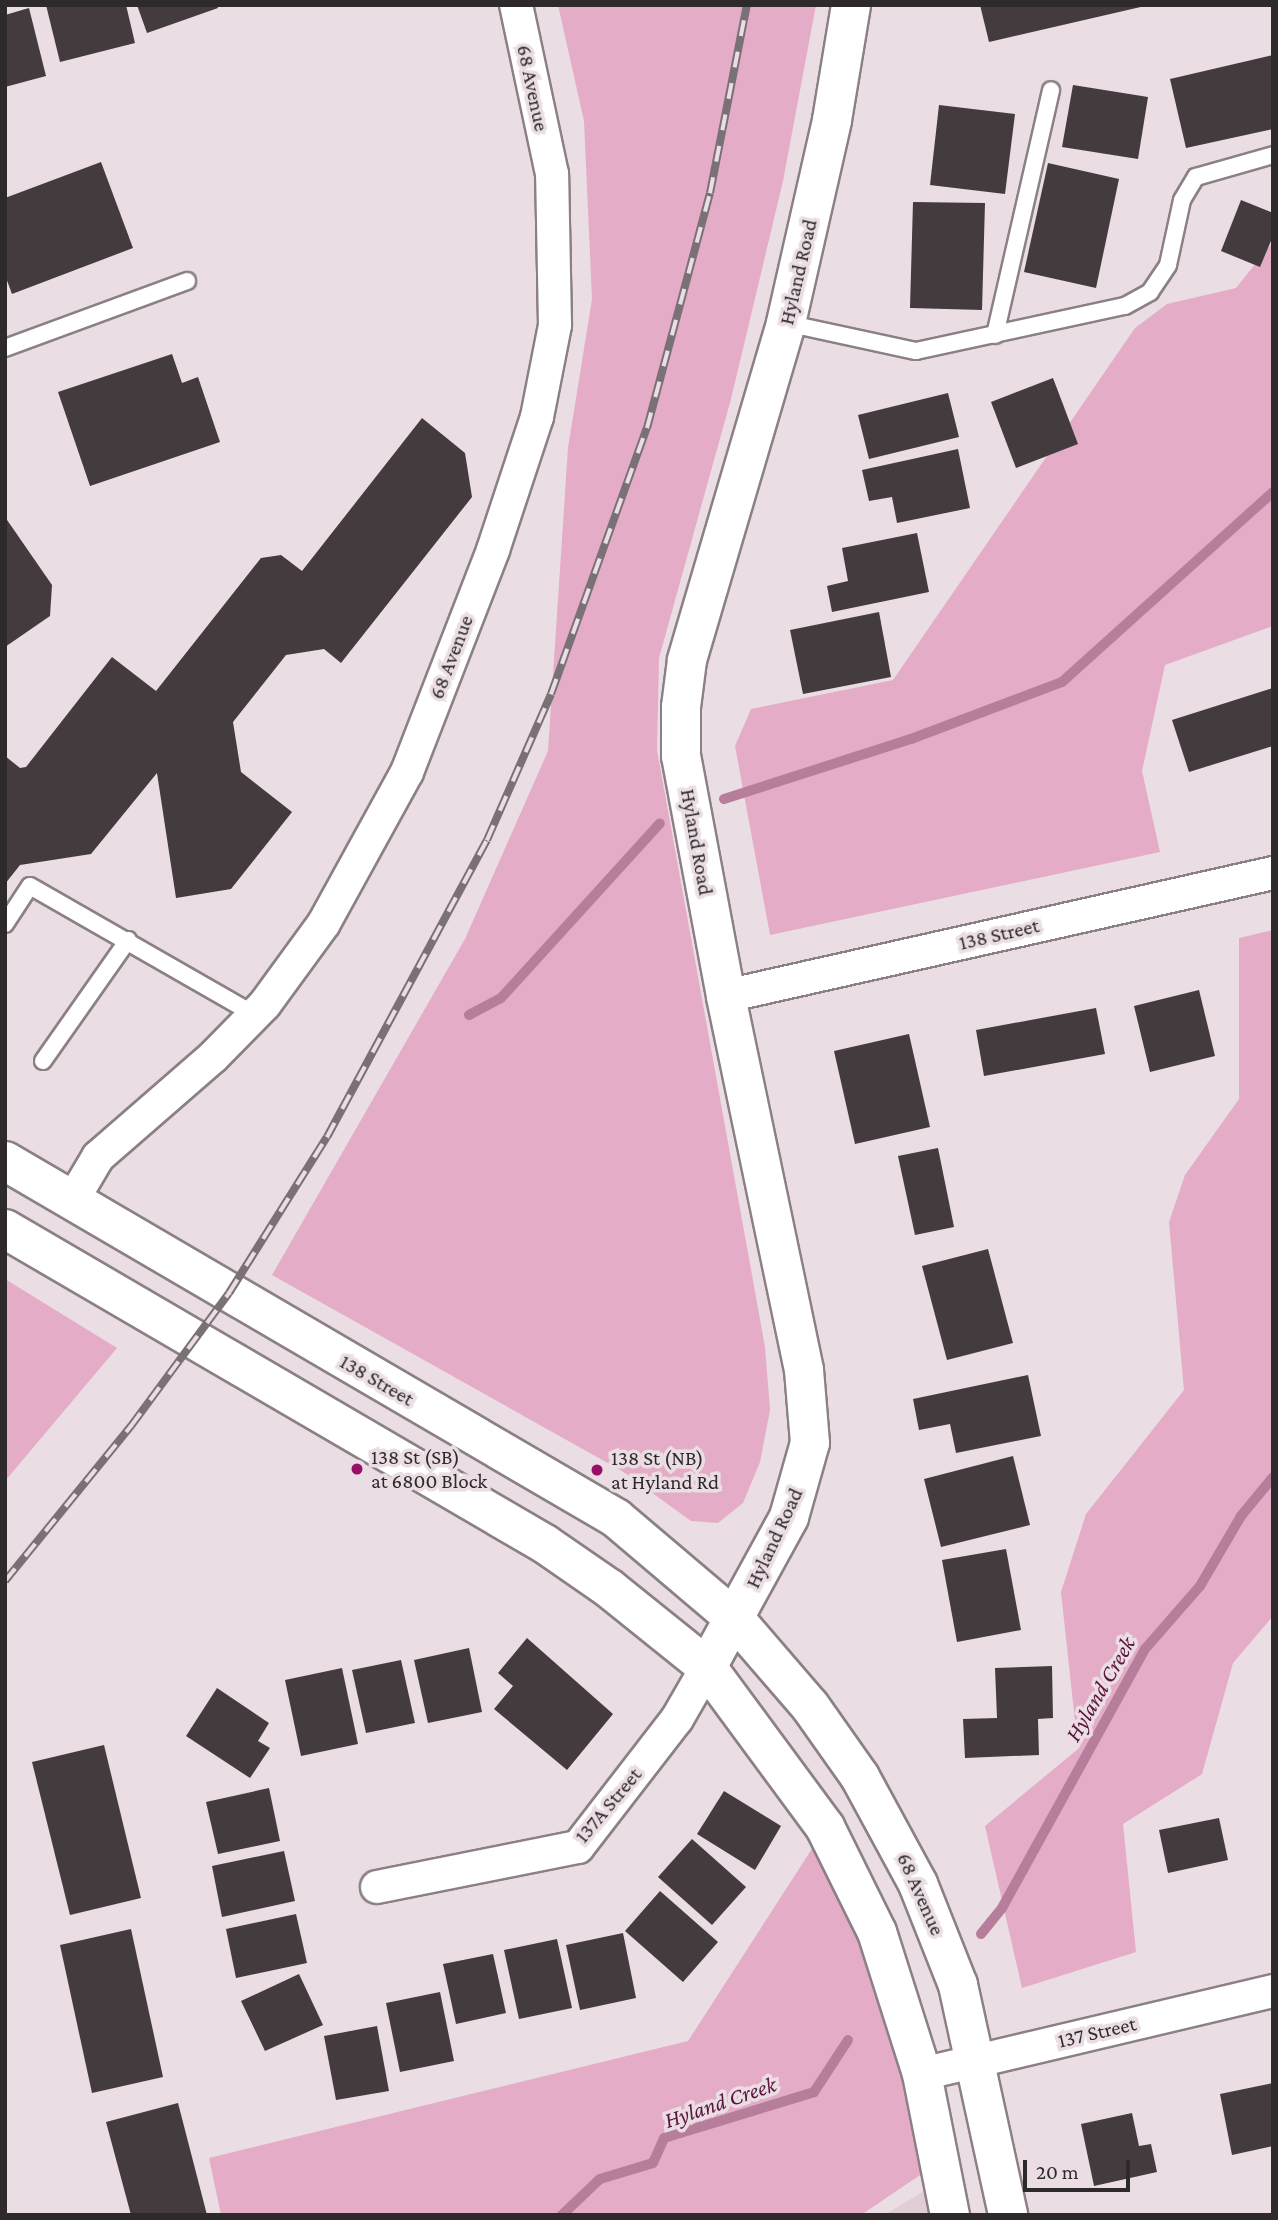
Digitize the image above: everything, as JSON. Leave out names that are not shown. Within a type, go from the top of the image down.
[{"type":"main road","name":"Hyland Road","points":[[707,1667],[789,1517],[810,1443],[804,1370],[726,996],[681,756],[681,707],[687,660],[786,323],[852,5]]},
{"type":"main road","name":"138 Street","points":[[5,1161],[616,1518],[734,1618]]},
{"type":"main road","points":[[5,1229],[545,1544],[610,1589],[707,1667],[825,1827],[877,1932],[922,2074],[956,2212]]},
{"type":"main road","name":"68 Avenue","points":[[734,1618],[810,1706],[883,1814],[939,1931],[977,2060],[1008,2215]]},
{"type":"street","name":"68 Avenue","points":[[72,1200],[98,1157],[255,1015],[292,971],[324,923],[407,772],[493,550],[550,371],[556,303],[555,208],[516,5]]},
{"type":"street","name":"138 Street","points":[[726,996],[1273,873]]},
{"type":"street","name":"137A Street","points":[[377,1887],[578,1847],[677,1719],[707,1667]]},
{"type":"street","name":"137 Street","points":[[922,2074],[1273,1991]]},
{"type":"lane","points":[[995,335],[1051,90]]},
{"type":"lane","points":[[786,323],[916,351],[1125,306],[1150,292],[1168,265],[1182,200],[1196,177],[1273,155]]},
{"type":"lane","points":[[5,348],[187,281]]},
{"type":"lane","points":[[5,924],[30,886],[255,1015]]},
{"type":"lane","points":[[43,1061],[128,940]]},
{"type":"shaded area","points":[[558,5],[816,5],[783,181],[731,399],[659,658],[657,750],[765,1347],[770,1410],[760,1462],[743,1503],[718,1523],[691,1521],[622,1471],[272,1275],[465,939],[548,751],[568,448],[592,299],[584,121]]},
{"type":"shaded area","points":[[1273,242],[1273,626],[1165,665],[1142,771],[1160,852],[770,935],[735,746],[751,709],[893,680],[1135,328],[1167,304],[1236,288]]},
{"type":"shaded area","points":[[1273,930],[1273,1616],[1233,1663],[1202,1774],[1123,1824],[1136,1952],[1022,1988],[985,1826],[1078,1749],[1061,1592],[1086,1514],[1184,1390],[1169,1222],[1185,1175],[1239,1099],[1239,938]]},
{"type":"shaded area","points":[[5,1279],[117,1348],[5,1481]]},
{"type":"shaded area","points":[[817,1841],[868,1922],[926,2171],[861,2215],[221,2215],[209,2158],[688,2041]]},
{"type":"shaded area","points":[[938,2183],[944,2215],[884,2215]]},
{"type":"building","points":[[46,5],[126,5],[135,43],[60,62]]},
{"type":"building","points":[[137,5],[217,5],[218,8],[147,33]]},
{"type":"building","points":[[980,5],[1145,5],[1145,6],[989,42]]},
{"type":"building","points":[[29,8],[46,76],[5,87],[5,15]]},
{"type":"building","points":[[1273,55],[1273,129],[1186,148],[1170,79]]},
{"type":"building","points":[[1073,85],[1148,97],[1138,159],[1062,147]]},
{"type":"building","points":[[939,105],[1015,114],[1005,194],[930,185]]},
{"type":"building","points":[[101,162],[133,248],[12,294],[5,275],[5,198]]},
{"type":"building","points":[[1048,163],[1119,179],[1096,288],[1024,272]]},
{"type":"building","points":[[1241,200],[1273,213],[1273,236],[1260,267],[1221,251]]},
{"type":"building","points":[[913,202],[985,203],[982,310],[910,308]]},
{"type":"building","points":[[172,354],[182,383],[198,377],[220,442],[90,486],[58,392]]},
{"type":"building","points":[[1053,378],[1078,444],[1016,468],[991,402]]},
{"type":"building","points":[[948,393],[959,437],[869,459],[858,415]]},
{"type":"building","points":[[422,418],[465,453],[472,497],[341,663],[324,649],[286,655],[233,722],[241,772],[292,812],[231,889],[176,898],[157,773],[91,854],[20,865],[5,884],[5,756],[20,768],[26,767],[112,657],[156,691],[261,558],[281,555],[302,571]]},
{"type":"building","points":[[958,449],[970,508],[897,523],[892,497],[869,501],[862,470]]},
{"type":"building","points":[[5,517],[52,585],[50,616],[5,647]]},
{"type":"building","points":[[917,533],[929,592],[832,612],[827,586],[848,581],[842,548]]},
{"type":"building","points":[[879,612],[891,677],[803,694],[790,630]]},
{"type":"building","points":[[1273,688],[1273,746],[1189,772],[1172,720]]},
{"type":"building","points":[[1199,990],[1215,1056],[1150,1072],[1134,1006]]},
{"type":"building","points":[[1096,1008],[1105,1054],[984,1076],[976,1030]]},
{"type":"building","points":[[909,1034],[930,1127],[855,1144],[834,1051]]},
{"type":"building","points":[[938,1148],[954,1227],[915,1235],[898,1156]]},
{"type":"building","points":[[988,1249],[1013,1343],[947,1360],[922,1266]]},
{"type":"building","points":[[1028,1375],[1041,1436],[956,1453],[950,1424],[919,1430],[913,1399]]},
{"type":"building","points":[[1013,1456],[1030,1525],[941,1547],[924,1479]]},
{"type":"building","points":[[1006,1549],[1021,1630],[957,1642],[942,1560]]},
{"type":"building","points":[[527,1638],[613,1714],[567,1770],[494,1709],[513,1686],[498,1673]]},
{"type":"building","points":[[469,1648],[482,1712],[428,1723],[414,1660]]},
{"type":"building","points":[[401,1660],[415,1723],[366,1733],[352,1670]]},
{"type":"building","points":[[1052,1666],[1053,1718],[1038,1719],[1039,1755],[965,1758],[963,1719],[997,1718],[995,1668]]},
{"type":"building","points":[[342,1668],[358,1744],[301,1756],[285,1680]]},
{"type":"building","points":[[217,1688],[269,1723],[258,1741],[270,1748],[250,1778],[186,1736]]},
{"type":"building","points":[[104,1745],[141,1898],[70,1915],[32,1762]]},
{"type":"building","points":[[269,1788],[280,1841],[218,1854],[206,1802]]},
{"type":"building","points":[[724,1791],[781,1826],[755,1870],[697,1834]]},
{"type":"building","points":[[1219,1818],[1228,1860],[1168,1873],[1159,1830]]},
{"type":"building","points":[[692,1839],[746,1887],[712,1925],[658,1877]]},
{"type":"building","points":[[284,1851],[295,1901],[222,1917],[212,1866]]},
{"type":"building","points":[[660,1891],[718,1942],[683,1982],[625,1931]]},
{"type":"building","points":[[296,1914],[307,1963],[236,1978],[226,1929]]},
{"type":"building","points":[[131,1929],[163,2077],[92,2093],[60,1945]]},
{"type":"building","points":[[623,1933],[636,1998],[580,2010],[566,1945]]},
{"type":"building","points":[[557,1939],[572,2008],[519,2019],[504,1950]]},
{"type":"building","points":[[493,1954],[506,2013],[456,2024],[443,1964]]},
{"type":"building","points":[[299,1974],[323,2025],[265,2051],[241,2001]]},
{"type":"building","points":[[440,1992],[454,2061],[400,2072],[386,2003]]},
{"type":"building","points":[[377,2026],[389,2091],[336,2100],[324,2036]]},
{"type":"building","points":[[1273,2083],[1273,2146],[1232,2155],[1220,2094]]},
{"type":"building","points":[[178,2103],[207,2215],[131,2215],[106,2122]]},
{"type":"building","points":[[1132,2113],[1139,2146],[1151,2144],[1157,2172],[1094,2186],[1081,2124]]},
{"type":"waterway","points":[[724,799],[911,739],[1062,682],[1273,492]]},
{"type":"waterway","points":[[469,1015],[501,998],[660,823]]},
{"type":"waterway","name":"Hyland Creek","points":[[981,1934],[1002,1908],[1145,1649],[1200,1586],[1241,1516],[1273,1477]]},
{"type":"waterway","name":"Hyland Creek","points":[[562,2215],[600,2179],[653,2163],[664,2138],[814,2092],[848,2040]]},
{"type":"railway","points":[[5,1581],[131,1426],[229,1293],[327,1137],[487,840],[551,694],[647,428],[710,193],[747,5]]},
{"type":"place","name":"138 St (SB) at 6800 Block","points":[[357,1469]]},
{"type":"place","name":"138 St (NB) at Hyland Rd","points":[[597,1470]]}]
